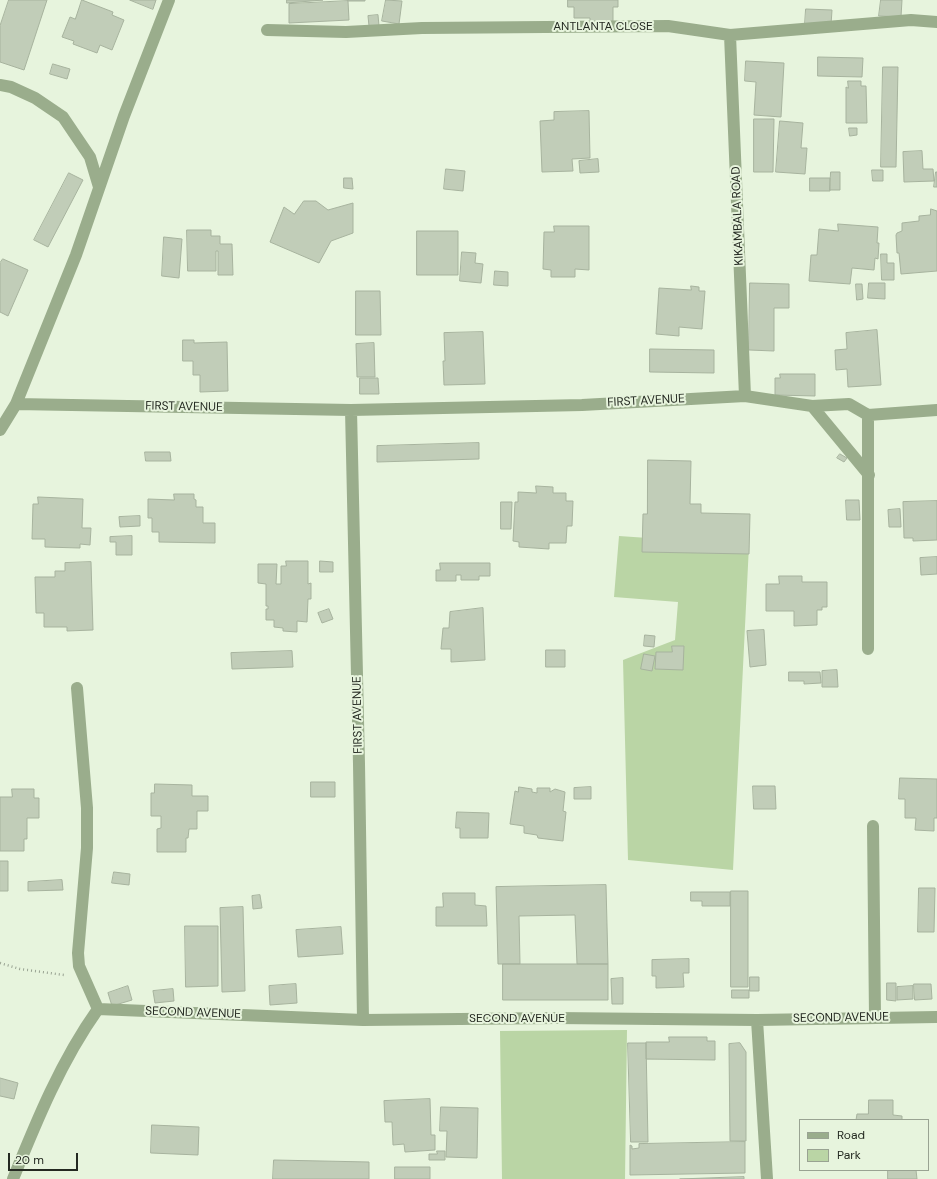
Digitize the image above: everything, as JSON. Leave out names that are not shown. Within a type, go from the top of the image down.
[{"type":"street","points":[[0,430],[16,404],[76,255],[124,116],[169,0]]},
{"type":"street","name":"ANTLANTA CLOSE","points":[[267,30],[346,32],[422,28],[668,26],[730,35],[911,20],[937,22]]},
{"type":"street","name":"KIKAMBALA ROAD","points":[[730,35],[745,396]]},
{"type":"street","points":[[0,86],[11,87],[35,98],[63,116],[90,157],[99,187]]},
{"type":"street","name":"FIRST AVENUE","points":[[16,404],[351,410],[582,405],[745,396],[812,406],[849,404],[868,416]]},
{"type":"street","points":[[812,406],[869,475]]},
{"type":"street","name":"FIRST AVENUE","points":[[351,410],[363,1020]]},
{"type":"street","points":[[868,649],[868,416],[937,410]]},
{"type":"street","points":[[13,1179],[50,1092],[79,1036],[98,1009],[79,966],[78,953],[87,848],[87,808],[77,688]]},
{"type":"street","points":[[872,826],[875,1017]]},
{"type":"street","name":"SECOND AVENUE","points":[[98,1009],[363,1020],[556,1018],[757,1020],[937,1017]]},
{"type":"street","points":[[757,1020],[767,1179]]},
{"type":"path","points":[[0,962],[20,970],[84,977]]},
{"type":"green space","points":[[619,536],[749,545],[733,870],[628,860],[623,660],[675,640],[678,602],[614,597]]},
{"type":"green space","points":[[627,1030],[625,1179],[502,1179],[500,1031]]},
{"type":"building","points":[[9,0],[47,0],[24,70],[0,62],[0,26]]},
{"type":"building","points":[[82,0],[113,12],[112,15],[124,20],[112,50],[100,45],[97,53],[73,44],[74,41],[62,37],[70,17],[75,19]]},
{"type":"building","points":[[130,0],[156,0],[153,9]]},
{"type":"building","points":[[287,0],[323,0],[287,3]]},
{"type":"building","points":[[365,0],[365,1],[348,1]]},
{"type":"building","points":[[386,0],[402,1],[399,24],[382,21]]},
{"type":"building","points":[[568,0],[618,0],[618,7],[613,7],[613,23],[590,22],[590,18],[574,18],[574,7],[568,7]]},
{"type":"building","points":[[881,0],[902,0],[901,17],[879,16]]},
{"type":"building","points":[[348,1],[349,20],[289,23],[289,4]]},
{"type":"building","points":[[806,9],[832,10],[831,25],[805,24]]},
{"type":"building","points":[[378,15],[379,26],[369,26],[368,16]]},
{"type":"building","points":[[818,57],[863,58],[862,77],[818,76]]},
{"type":"building","points":[[746,61],[784,63],[781,117],[754,115],[756,82],[745,81]]},
{"type":"building","points":[[53,64],[70,69],[67,79],[50,74]]},
{"type":"building","points":[[883,67],[898,67],[896,167],[881,167]]},
{"type":"building","points":[[848,81],[861,81],[861,86],[866,86],[867,123],[846,123],[846,87],[848,88]]},
{"type":"building","points":[[589,111],[590,158],[572,159],[573,171],[542,172],[540,121],[554,120],[554,112]]},
{"type":"building","points":[[754,119],[774,119],[773,172],[754,172]]},
{"type":"building","points":[[780,121],[803,123],[801,148],[807,148],[805,174],[776,172]]},
{"type":"building","points":[[849,128],[857,128],[857,135],[850,136]]},
{"type":"building","points":[[922,151],[923,169],[933,169],[934,181],[904,182],[903,152]]},
{"type":"building","points":[[598,159],[599,172],[580,173],[579,161]]},
{"type":"building","points":[[446,169],[465,171],[463,191],[444,189]]},
{"type":"building","points":[[872,170],[883,170],[883,181],[873,181]]},
{"type":"building","points":[[831,172],[840,172],[840,190],[830,190]]},
{"type":"building","points":[[936,172],[937,187],[934,187]]},
{"type":"building","points":[[69,173],[83,180],[48,247],[34,240]]},
{"type":"building","points":[[344,178],[352,178],[353,189],[344,188]]},
{"type":"building","points":[[810,178],[830,178],[830,191],[810,191]]},
{"type":"building","points":[[304,201],[316,201],[328,210],[353,203],[353,233],[331,241],[319,263],[270,242],[284,207],[294,214]]},
{"type":"building","points":[[931,209],[937,211],[937,271],[901,274],[899,253],[897,253],[896,235],[902,231],[902,223],[919,221],[919,216],[930,215]]},
{"type":"building","points":[[838,224],[878,227],[878,259],[875,258],[874,270],[852,268],[850,284],[809,281],[811,255],[817,255],[819,229],[838,231]]},
{"type":"building","points":[[554,226],[589,226],[589,270],[575,269],[575,277],[551,277],[551,270],[543,269],[544,232],[554,232]]},
{"type":"building","points":[[187,230],[211,230],[211,236],[220,236],[220,244],[232,244],[233,275],[218,275],[218,251],[216,251],[216,271],[188,271]]},
{"type":"building","points":[[417,231],[458,231],[458,275],[417,275]]},
{"type":"building","points":[[164,237],[182,239],[179,278],[162,276]]},
{"type":"building","points":[[462,252],[476,253],[475,263],[483,264],[481,283],[460,281]]},
{"type":"building","points":[[881,254],[887,254],[887,263],[894,263],[894,280],[882,280]]},
{"type":"building","points":[[3,259],[28,270],[8,316],[0,312],[0,263]]},
{"type":"building","points":[[495,271],[508,272],[508,286],[494,285]]},
{"type":"building","points":[[750,283],[789,284],[789,308],[774,308],[774,351],[749,350]]},
{"type":"building","points":[[869,283],[885,283],[885,299],[868,298]]},
{"type":"building","points":[[856,284],[862,284],[863,299],[857,300]]},
{"type":"building","points":[[691,286],[699,287],[699,291],[705,291],[702,329],[679,327],[679,336],[656,334],[659,288],[691,290]]},
{"type":"building","points":[[356,291],[380,291],[381,335],[356,335]]},
{"type":"building","points":[[877,330],[881,385],[848,387],[847,369],[836,370],[835,350],[847,349],[846,333]]},
{"type":"building","points":[[483,332],[485,384],[444,385],[444,333]]},
{"type":"building","points":[[183,340],[194,340],[194,343],[227,342],[228,391],[200,392],[200,375],[193,375],[193,361],[183,361]]},
{"type":"building","points":[[374,343],[375,377],[357,377],[356,344]]},
{"type":"building","points":[[650,349],[714,350],[714,373],[650,372]]},
{"type":"building","points":[[780,374],[815,374],[815,396],[775,395],[775,378],[780,378]]},
{"type":"building","points":[[360,378],[378,378],[379,394],[360,394]]},
{"type":"building","points":[[479,443],[479,459],[377,462],[377,446]]},
{"type":"building","points":[[145,452],[170,452],[171,461],[146,461]]},
{"type":"building","points":[[840,454],[847,458],[844,462],[837,458]]},
{"type":"building","points":[[648,460],[691,461],[690,504],[701,504],[701,513],[750,514],[749,554],[642,552],[643,514],[647,514]]},
{"type":"building","points":[[536,486],[553,487],[553,493],[566,493],[566,501],[573,501],[572,526],[567,526],[566,543],[549,543],[549,549],[519,547],[519,542],[513,541],[515,502],[518,502],[518,492],[536,493]]},
{"type":"building","points":[[174,494],[194,494],[196,507],[203,507],[203,523],[215,523],[215,543],[159,542],[159,532],[152,532],[152,518],[148,518],[148,499],[174,500]]},
{"type":"building","points":[[38,497],[83,499],[82,528],[91,528],[90,545],[80,544],[80,548],[45,547],[45,539],[32,539],[33,504],[38,504]]},
{"type":"building","points":[[846,500],[859,500],[860,520],[847,520]]},
{"type":"building","points":[[937,501],[937,540],[913,541],[913,538],[904,538],[903,502]]},
{"type":"building","points":[[501,502],[512,502],[511,529],[501,529]]},
{"type":"building","points":[[900,509],[901,527],[889,527],[888,510]]},
{"type":"building","points":[[140,516],[140,526],[120,527],[119,517]]},
{"type":"building","points":[[132,536],[132,555],[116,555],[116,542],[110,542],[110,537]]},
{"type":"building","points":[[937,557],[937,574],[921,575],[920,558]]},
{"type":"building","points":[[286,561],[308,561],[308,584],[311,583],[311,599],[308,599],[307,622],[297,621],[297,632],[283,631],[283,628],[274,627],[274,620],[266,620],[266,609],[268,609],[268,606],[266,606],[266,584],[258,583],[258,564],[277,564],[276,584],[281,584],[281,566],[286,566]]},
{"type":"building","points":[[320,561],[333,562],[333,572],[320,572]]},
{"type":"building","points":[[91,562],[93,630],[67,631],[67,627],[44,627],[44,613],[36,613],[35,577],[55,577],[55,571],[65,571],[65,563]]},
{"type":"building","points":[[440,563],[490,563],[490,576],[479,576],[479,580],[461,580],[461,575],[456,575],[456,581],[436,581],[436,570],[440,570]]},
{"type":"building","points":[[779,576],[802,576],[802,582],[827,582],[827,607],[822,607],[822,610],[817,610],[817,625],[794,626],[794,611],[766,611],[766,584],[779,584]]},
{"type":"building","points":[[483,608],[485,660],[451,662],[451,649],[441,649],[443,628],[449,628],[450,612]]},
{"type":"building","points":[[329,609],[333,619],[322,623],[318,613]]},
{"type":"building","points":[[764,630],[766,665],[750,667],[747,631]]},
{"type":"building","points":[[645,635],[655,636],[654,647],[644,646]]},
{"type":"building","points":[[672,646],[684,646],[683,670],[655,669],[656,652],[672,652]]},
{"type":"building","points":[[546,650],[565,650],[565,667],[546,667]]},
{"type":"building","points":[[292,651],[293,667],[232,669],[231,653]]},
{"type":"building","points":[[644,654],[655,656],[652,671],[641,669]]},
{"type":"building","points":[[837,670],[838,687],[822,687],[822,671]]},
{"type":"building","points":[[789,672],[820,672],[821,683],[804,684],[804,681],[789,681]]},
{"type":"building","points":[[900,778],[937,779],[937,818],[934,818],[934,831],[915,830],[916,818],[905,818],[905,799],[899,799]]},
{"type":"building","points":[[311,782],[335,782],[335,797],[311,797]]},
{"type":"building","points":[[155,784],[192,785],[192,796],[208,796],[208,811],[197,811],[197,829],[189,829],[188,838],[186,838],[186,852],[157,852],[157,829],[161,828],[161,816],[151,816],[151,793],[154,793]]},
{"type":"building","points":[[753,786],[775,786],[776,809],[754,809]]},
{"type":"building","points":[[519,787],[532,789],[532,792],[537,793],[537,788],[550,788],[550,792],[555,789],[565,792],[563,811],[566,812],[563,841],[538,838],[537,835],[524,833],[524,826],[510,824],[515,791],[518,792]]},
{"type":"building","points":[[591,787],[591,799],[574,799],[574,788]]},
{"type":"building","points":[[12,789],[34,789],[34,798],[39,798],[39,818],[27,818],[27,839],[24,839],[24,851],[0,851],[0,797],[12,797]]},
{"type":"building","points":[[457,812],[489,813],[488,838],[460,838],[460,828],[456,828]]},
{"type":"building","points":[[0,861],[8,861],[8,891],[0,891]]},
{"type":"building","points":[[114,872],[130,874],[129,885],[112,883]]},
{"type":"building","points":[[62,880],[63,890],[28,891],[28,882]]},
{"type":"building","points":[[606,885],[608,964],[577,964],[575,915],[519,916],[520,964],[498,964],[496,887]]},
{"type":"building","points":[[919,888],[935,888],[934,932],[918,932]]},
{"type":"building","points":[[731,891],[748,891],[748,987],[731,987]]},
{"type":"building","points":[[691,892],[730,892],[730,906],[702,906],[702,901],[691,901]]},
{"type":"building","points":[[443,893],[475,893],[475,905],[486,906],[487,926],[436,926],[436,907],[443,907]]},
{"type":"building","points":[[260,895],[262,908],[253,909],[252,896]]},
{"type":"building","points":[[243,907],[245,991],[222,992],[220,908]]},
{"type":"building","points":[[185,926],[218,926],[218,986],[186,987]]},
{"type":"building","points":[[341,927],[343,954],[298,957],[296,930]]},
{"type":"building","points":[[689,959],[689,973],[683,973],[684,987],[656,988],[656,976],[652,976],[652,960]]},
{"type":"building","points":[[503,964],[608,964],[608,1000],[503,1000]]},
{"type":"building","points":[[750,977],[759,977],[759,991],[750,991]]},
{"type":"building","points":[[623,978],[623,1004],[612,1004],[611,979]]},
{"type":"building","points":[[887,983],[896,983],[896,1001],[887,1000]]},
{"type":"building","points":[[296,984],[297,1003],[270,1005],[269,986]]},
{"type":"building","points":[[914,984],[931,984],[932,999],[915,1000]]},
{"type":"building","points":[[128,986],[132,1000],[112,1006],[108,993]]},
{"type":"building","points":[[913,986],[913,999],[897,1000],[897,987]]},
{"type":"building","points":[[173,989],[174,1001],[155,1003],[153,991]]},
{"type":"building","points":[[732,990],[749,990],[749,998],[732,998]]},
{"type":"building","points":[[669,1037],[707,1037],[707,1041],[715,1041],[715,1060],[646,1059],[646,1042],[669,1042]]},
{"type":"building","points":[[628,1043],[646,1043],[648,1142],[631,1142]]},
{"type":"building","points":[[740,1043],[746,1052],[746,1141],[730,1141],[729,1044]]},
{"type":"building","points":[[0,1078],[18,1083],[14,1099],[0,1096]]},
{"type":"building","points":[[430,1099],[431,1135],[435,1135],[435,1150],[405,1152],[404,1144],[393,1145],[392,1122],[385,1122],[384,1101]]},
{"type":"building","points":[[869,1100],[893,1100],[893,1115],[902,1116],[902,1119],[856,1119],[857,1114],[868,1114]]},
{"type":"building","points":[[441,1107],[478,1108],[477,1158],[446,1157],[447,1131],[440,1131]]},
{"type":"building","points":[[152,1125],[199,1127],[198,1155],[151,1153]]},
{"type":"building","points":[[745,1142],[745,1173],[630,1175],[630,1145],[632,1146],[632,1149],[639,1148],[639,1144]]},
{"type":"building","points":[[437,1151],[445,1151],[445,1160],[429,1160],[429,1154],[437,1154]]},
{"type":"building","points":[[274,1160],[369,1162],[369,1179],[273,1179]]},
{"type":"building","points":[[395,1167],[430,1167],[430,1179],[395,1179]]},
{"type":"building","points":[[888,1171],[916,1171],[917,1179],[888,1179]]},
{"type":"building","points":[[744,1177],[744,1179],[680,1179]]}]
